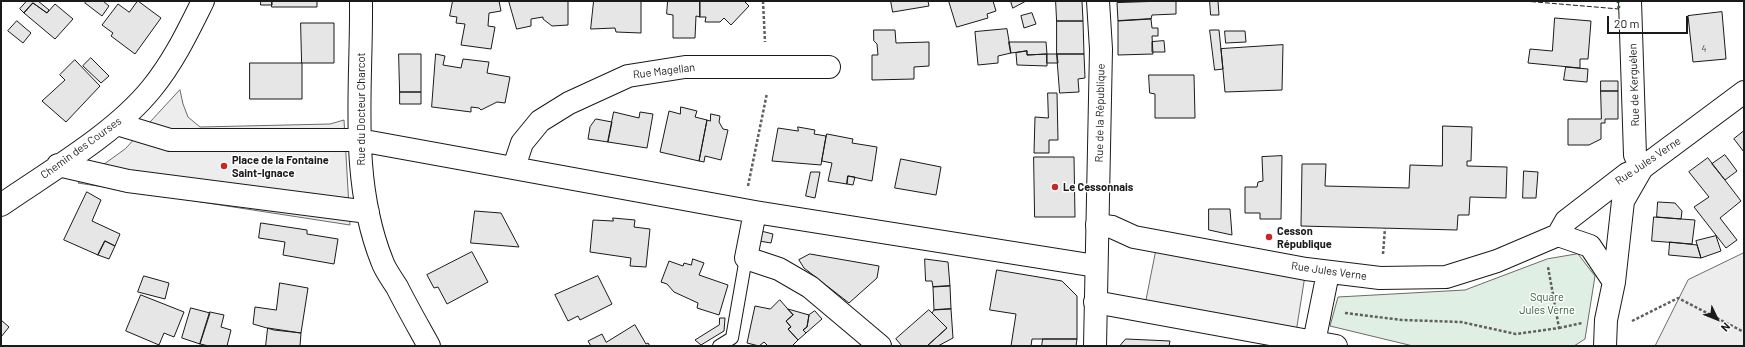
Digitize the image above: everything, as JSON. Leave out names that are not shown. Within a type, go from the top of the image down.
[{"type":"street","name":"Chemin des Courses","points":[[1,205],[117,124],[152,88],[179,50],[203,1]]},
{"type":"street","name":"Rue du Docteur Charcot","points":[[361,1],[362,49],[359,140],[361,170],[368,212],[382,261],[429,346]]},
{"type":"street","name":"Rue de la République","points":[[1094,346],[1101,49],[1098,1]]},
{"type":"street","name":"Rue de Kerguélen","points":[[1630,1],[1635,156],[1642,168]]},
{"type":"street","name":"Rue Magellan","points":[[514,167],[522,142],[540,121],[569,103],[628,76],[685,67],[829,67]]},
{"type":"street","name":"Rue Jules Verne","points":[[1097,226],[1112,227],[1134,236],[1328,273],[1380,278],[1446,277],[1497,261],[1558,235],[1566,222],[1627,174],[1642,168],[1744,92]]},
{"type":"street","points":[[117,124],[170,140],[359,140],[749,211],[1096,266]]},
{"type":"street","points":[[58,165],[128,181],[368,212]]},
{"type":"street","points":[[1605,346],[1606,320],[1614,282],[1623,201],[1642,168]]},
{"type":"street","points":[[749,211],[746,258],[779,269],[810,287],[880,346]]},
{"type":"street","points":[[1558,235],[1590,246],[1614,282]]},
{"type":"street","points":[[1314,342],[1328,273]]},
{"type":"street","points":[[1095,302],[1336,346]]},
{"type":"lane","points":[[719,346],[732,338],[746,258]]},
{"type":"path","points":[[749,211],[768,90],[763,1]]},
{"type":"path","points":[[1321,310],[1402,320],[1461,322],[1516,334],[1559,328],[1546,258],[1535,245]]},
{"type":"path","points":[[1606,320],[1630,322],[1678,298],[1744,332]]},
{"type":"green space","name":"Square Jules Verne","points":[[1578,254],[1595,276],[1585,339],[1574,346],[1413,346],[1330,326],[1338,297],[1465,290],[1547,259]]},
{"type":"shaded area","name":"Place de la Fontaine Saint-Ignace","points":[[180,90],[188,117],[200,127],[330,124],[344,120],[350,225],[78,183],[125,149]]},
{"type":"shaded area","points":[[1158,241],[1306,269],[1295,339],[1144,312]]},
{"type":"shaded area","points":[[1744,253],[1744,346],[1655,346],[1688,280]]},
{"type":"building","points":[[27,1],[38,1],[49,10],[47,13],[33,3],[24,13],[20,9]]},
{"type":"building","points":[[87,1],[103,1],[109,6],[102,16],[85,3]]},
{"type":"building","points":[[138,1],[161,18],[135,54],[111,36],[113,33],[102,25],[118,4],[129,12]]},
{"type":"building","points":[[261,1],[272,1],[272,5],[261,5]]},
{"type":"building","points":[[272,1],[317,1],[317,7],[272,7]]},
{"type":"building","points":[[453,1],[499,1],[501,11],[489,13],[488,26],[495,27],[491,49],[461,45],[465,24],[456,23],[457,17],[450,16]]},
{"type":"building","points":[[509,1],[568,1],[568,25],[552,26],[543,19],[543,17],[531,19],[531,26],[517,29]]},
{"type":"building","points":[[594,1],[641,1],[641,33],[616,32],[615,28],[591,29]]},
{"type":"building","points":[[668,1],[700,1],[700,17],[696,16],[695,38],[673,38],[673,15],[667,14]]},
{"type":"building","points":[[700,1],[744,1],[749,6],[731,25],[724,18],[720,22],[705,22],[706,17],[700,17]]},
{"type":"building","points":[[891,1],[928,1],[929,6],[893,12]]},
{"type":"building","points":[[949,1],[993,1],[996,11],[987,14],[988,18],[957,27]]},
{"type":"building","points":[[1011,1],[1026,1],[1013,8]]},
{"type":"building","points":[[1056,1],[1082,1],[1083,21],[1057,21]]},
{"type":"building","points":[[1176,1],[1176,14],[1152,15],[1151,19],[1118,21],[1117,3]]},
{"type":"building","points":[[1210,1],[1218,1],[1219,15],[1211,15]]},
{"type":"building","points":[[33,3],[47,13],[55,4],[73,19],[55,39],[24,13]]},
{"type":"building","points":[[1722,12],[1726,59],[1693,62],[1688,16]]},
{"type":"building","points":[[1032,13],[1036,24],[1024,28],[1021,16]]},
{"type":"building","points":[[1555,18],[1591,21],[1588,59],[1580,59],[1580,68],[1528,63],[1530,49],[1552,51]]},
{"type":"building","points":[[1151,19],[1152,28],[1158,28],[1158,36],[1152,36],[1153,54],[1118,55],[1118,21]]},
{"type":"building","points":[[17,21],[31,33],[23,43],[8,31]]},
{"type":"building","points":[[1057,21],[1083,21],[1084,54],[1057,54]]},
{"type":"building","points":[[301,23],[334,23],[334,63],[302,63]]},
{"type":"building","points":[[1007,29],[1011,53],[998,56],[998,63],[978,65],[975,32]]},
{"type":"building","points":[[874,30],[895,30],[896,43],[929,42],[929,66],[914,67],[914,79],[872,80],[872,55],[878,55],[877,44],[874,41]]},
{"type":"building","points":[[1210,30],[1219,30],[1223,69],[1215,70]]},
{"type":"building","points":[[1225,31],[1245,31],[1246,42],[1226,43]]},
{"type":"building","points":[[1164,41],[1165,52],[1152,52],[1152,42]]},
{"type":"building","points":[[1009,42],[1046,42],[1047,54],[1027,55],[1027,51],[1011,53]]},
{"type":"building","points":[[1283,45],[1282,90],[1225,92],[1221,49]]},
{"type":"building","points":[[1027,51],[1027,55],[1047,54],[1047,66],[1017,65],[1016,53]]},
{"type":"building","points":[[399,54],[421,54],[421,92],[400,92]]},
{"type":"building","points":[[436,54],[445,56],[443,65],[461,68],[463,59],[489,62],[487,73],[510,77],[505,103],[497,102],[481,110],[479,108],[471,107],[471,112],[432,107]]},
{"type":"building","points":[[1047,54],[1057,54],[1058,63],[1047,63]]},
{"type":"building","points":[[1057,54],[1084,54],[1085,78],[1078,79],[1079,92],[1060,93]]},
{"type":"building","points":[[91,58],[109,76],[101,83],[83,66]]},
{"type":"building","points":[[75,60],[100,86],[66,122],[42,101],[65,80],[60,75]]},
{"type":"building","points":[[250,63],[302,63],[302,99],[250,99]]},
{"type":"building","points":[[1566,67],[1588,69],[1587,82],[1564,80]]},
{"type":"building","points":[[1149,75],[1194,75],[1195,118],[1155,118],[1155,94],[1150,93]]},
{"type":"building","points":[[1601,81],[1618,81],[1618,91],[1601,91]]},
{"type":"building","points":[[1601,91],[1618,91],[1618,119],[1605,119],[1605,123],[1601,123],[1601,139],[1589,145],[1568,145],[1568,119],[1601,119]]},
{"type":"building","points":[[400,92],[421,92],[421,104],[400,104]]},
{"type":"building","points":[[1048,93],[1057,93],[1058,140],[1049,140],[1049,153],[1034,153],[1035,117],[1048,118]]},
{"type":"building","points":[[681,107],[697,111],[695,117],[707,120],[699,161],[660,152],[669,111],[680,114]]},
{"type":"building","points":[[614,112],[639,118],[640,112],[653,114],[647,148],[608,142]]},
{"type":"building","points":[[711,114],[720,116],[719,122],[723,129],[728,130],[721,160],[705,156],[704,162],[699,161],[707,120],[710,121]]},
{"type":"building","points":[[596,119],[612,122],[608,142],[588,139],[590,127]]},
{"type":"building","points":[[1443,126],[1472,127],[1471,161],[1467,161],[1467,166],[1507,167],[1506,198],[1470,197],[1469,215],[1458,215],[1457,230],[1301,226],[1302,164],[1326,164],[1325,186],[1409,188],[1410,165],[1442,166]]},
{"type":"building","points":[[798,127],[815,130],[814,134],[826,136],[821,165],[772,161],[778,128],[798,131]]},
{"type":"building","points":[[1744,131],[1744,152],[1734,139]]},
{"type":"building","points":[[827,134],[853,139],[852,143],[877,147],[872,181],[848,176],[847,184],[828,181],[832,163],[822,161]]},
{"type":"building","points":[[1725,155],[1737,171],[1725,180],[1712,164]]},
{"type":"building","points":[[1282,156],[1281,219],[1260,219],[1260,213],[1245,213],[1245,187],[1257,187],[1258,182],[1263,181],[1262,157]]},
{"type":"building","points":[[1034,157],[1074,157],[1075,217],[1035,217]]},
{"type":"building","points":[[1708,158],[1741,201],[1720,218],[1737,240],[1726,248],[1694,207],[1709,197],[1689,172]]},
{"type":"building","points":[[901,159],[941,167],[936,195],[895,188]]},
{"type":"building","points":[[1524,171],[1538,172],[1536,198],[1523,198]]},
{"type":"building","points":[[811,172],[820,172],[815,198],[806,196]]},
{"type":"building","points":[[848,176],[855,177],[853,185],[847,184]]},
{"type":"building","points":[[87,192],[101,200],[92,221],[120,234],[115,246],[105,241],[98,255],[64,240]]},
{"type":"building","points":[[1658,202],[1675,203],[1682,211],[1681,219],[1657,217]]},
{"type":"building","points":[[1209,209],[1230,209],[1232,235],[1209,230]]},
{"type":"building","points":[[475,211],[501,213],[519,247],[471,243]]},
{"type":"building","points":[[1654,217],[1695,220],[1692,244],[1652,241]]},
{"type":"building","points":[[613,218],[635,220],[634,227],[650,229],[646,267],[630,266],[631,258],[590,252],[593,220],[613,221]]},
{"type":"building","points":[[261,223],[307,230],[307,234],[338,239],[334,264],[283,255],[285,242],[259,238]]},
{"type":"building","points":[[761,231],[773,234],[771,243],[759,241]]},
{"type":"building","points":[[1716,236],[1721,251],[1701,258],[1696,241]]},
{"type":"building","points":[[105,241],[115,246],[109,259],[98,255]]},
{"type":"building","points":[[1670,242],[1697,245],[1701,258],[1669,255]]},
{"type":"building","points":[[472,252],[488,282],[447,304],[438,287],[434,288],[427,275]]},
{"type":"building","points":[[810,254],[879,266],[877,278],[849,303],[804,268],[799,260]]},
{"type":"building","points":[[693,259],[704,263],[699,275],[728,285],[719,315],[697,308],[698,303],[674,292],[667,284],[661,282],[669,261],[683,266],[684,263],[691,265]]},
{"type":"building","points":[[925,259],[948,262],[950,286],[933,287],[932,281],[926,281]]},
{"type":"building","points":[[997,270],[1062,281],[1077,296],[1077,339],[1032,339],[1031,346],[1011,346],[1016,314],[990,310]]},
{"type":"building","points":[[144,276],[169,283],[165,299],[138,292]]},
{"type":"building","points":[[598,276],[612,304],[580,320],[578,316],[568,321],[555,295]]},
{"type":"building","points":[[280,283],[308,288],[301,333],[274,330],[253,324],[255,307],[276,310]]},
{"type":"building","points":[[950,286],[951,309],[934,310],[933,287]]},
{"type":"building","points":[[141,295],[184,312],[174,337],[164,333],[159,345],[126,331]]},
{"type":"building","points":[[780,300],[793,315],[786,321],[791,327],[788,329],[798,340],[792,346],[768,346],[764,342],[759,346],[747,343],[755,306],[770,309]]},
{"type":"building","points":[[191,308],[210,313],[200,344],[182,338]]},
{"type":"building","points":[[788,309],[809,315],[807,327],[803,330],[806,333],[798,340],[788,329],[791,327],[786,321],[793,315]]},
{"type":"building","points":[[951,309],[953,338],[938,346],[927,346],[947,328],[932,313],[934,310]]},
{"type":"building","points":[[929,310],[947,328],[927,346],[902,346],[896,339]]},
{"type":"building","points":[[815,311],[822,319],[806,333],[803,330],[807,327],[809,315]]},
{"type":"building","points":[[210,312],[224,315],[221,327],[231,330],[227,346],[209,346],[200,344]]},
{"type":"building","points":[[720,318],[725,318],[724,331],[701,345],[695,340],[719,325]]},
{"type":"building","points":[[1,320],[9,327],[1,337]]},
{"type":"building","points":[[635,325],[646,344],[648,343],[650,346],[591,346],[588,341],[602,334],[606,342]]},
{"type":"building","points":[[268,328],[301,333],[300,346],[266,346]]},
{"type":"building","points":[[1043,339],[1077,339],[1076,346],[1042,346]]},
{"type":"building","points":[[1126,339],[1170,341],[1169,346],[1120,346]]},
{"type":"hedge","points":[[1618,1],[1619,9]]},
{"type":"fence","points":[[1524,1],[1619,9]]},
{"type":"place","name":"Place de la Fontaine Saint-Ignace","points":[[224,166]]},
{"type":"place","name":"Le Cessonnais","points":[[1055,187]]},
{"type":"place","name":"Cesson République","points":[[1269,237]]}]
